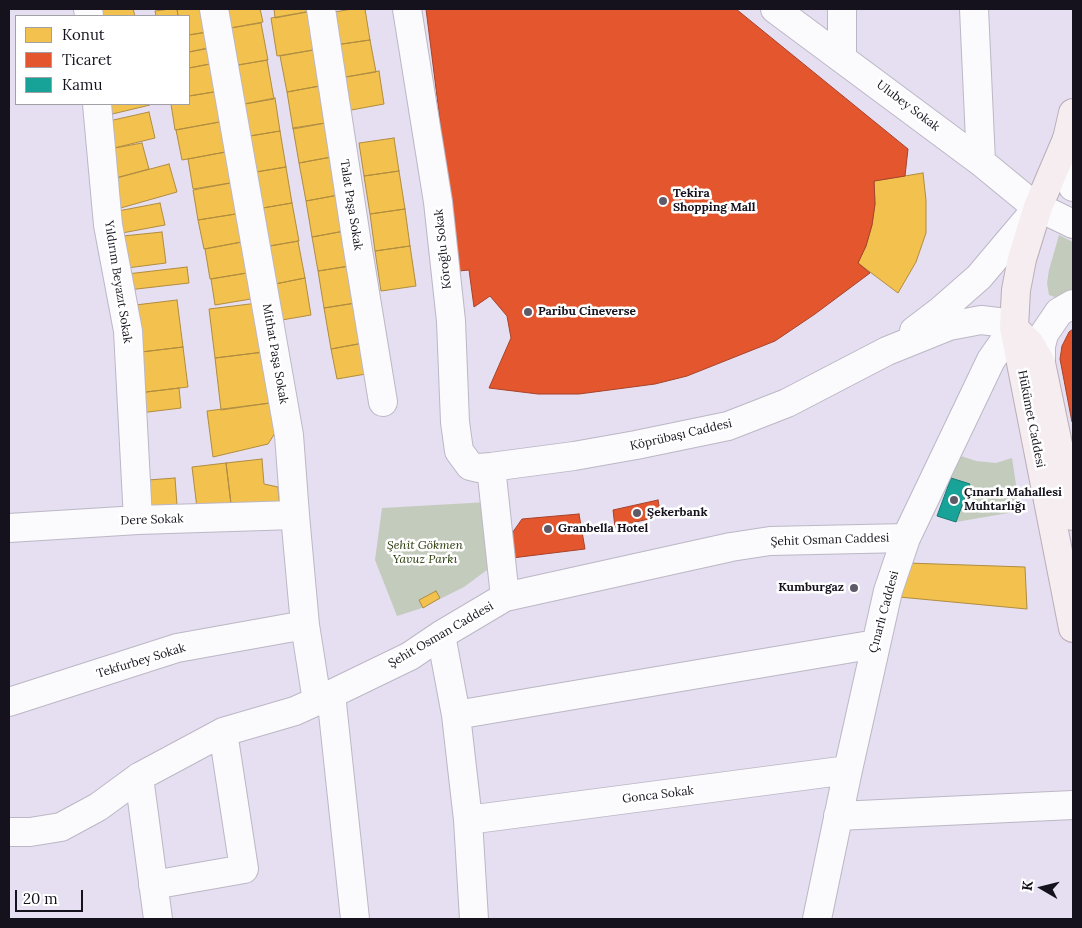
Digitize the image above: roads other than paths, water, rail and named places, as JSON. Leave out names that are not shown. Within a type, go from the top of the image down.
[{"type":"main road","name":"Hükümet Caddesi","points":[[1070,126],[1038,206],[1022,259],[1016,290],[1014,327],[1073,628]]},
{"type":"main road","name":"Hükümet Caddesi","points":[[1014,327],[1030,344],[1042,363],[1065,438],[1073,516]]},
{"type":"street","name":"Mithat Paşa Sokak","points":[[214,9],[289,435],[306,625],[324,697],[355,919]]},
{"type":"street","name":"Talat Paşa Sokak","points":[[321,9],[383,402]]},
{"type":"street","name":"Köroğlu Sokak","points":[[407,9],[438,202],[449,296],[455,422],[459,451],[470,466],[491,468]]},
{"type":"street","name":"Ulubey Sokak","points":[[776,9],[842,56],[1007,184],[1038,206],[1073,224]]},
{"type":"street","points":[[842,9],[842,56]]},
{"type":"street","points":[[974,9],[981,162]]},
{"type":"street","name":"Yıldırım Beyazıt Sokak","points":[[98,105],[108,225],[128,331],[138,520]]},
{"type":"street","points":[[1070,126],[1069,171],[1073,187]]},
{"type":"street","name":"Köprübaşı Caddesi","points":[[887,351],[970,285],[1038,206]]},
{"type":"street","points":[[1042,363],[1040,346],[1044,334],[1059,312],[1073,304]]},
{"type":"street","name":"Köprübaşı Caddesi","points":[[491,468],[636,445],[728,426],[787,403],[887,351],[949,326],[981,320],[998,322],[1014,327]]},
{"type":"street","name":"Çınarlı Caddesi","points":[[817,919],[888,591],[906,538],[991,360],[1014,327]]},
{"type":"street","points":[[491,468],[505,597]]},
{"type":"street","name":"Dere Sokak","points":[[9,528],[138,520],[295,515]]},
{"type":"street","name":"Şehit Osman Caddesi","points":[[9,832],[30,832],[61,827],[98,806],[139,777],[224,732],[295,711],[410,656],[505,597],[731,547],[770,541],[906,538]]},
{"type":"street","name":"Tekfurbey Sokak","points":[[9,702],[177,648],[306,625]]},
{"type":"street","points":[[441,635],[456,715],[468,820],[474,919]]},
{"type":"street","points":[[456,715],[876,644]]},
{"type":"street","points":[[153,885],[244,869],[224,732]]},
{"type":"street","name":"Gonca Sokak","points":[[468,820],[848,770]]},
{"type":"street","points":[[139,777],[158,919]]},
{"type":"street","points":[[838,816],[1073,805]]},
{"type":"place","name":"Tekira Shopping Mall","points":[[663,201]]},
{"type":"place","name":"Paribu Cineverse","points":[[528,312]]},
{"type":"place","name":"Çınarlı Mahallesi Muhtarlığı","points":[[954,500]]},
{"type":"place","name":"Şekerbank","points":[[637,513]]},
{"type":"place","name":"Granbella Hotel","points":[[548,529]]},
{"type":"place","name":"Kumburgaz","points":[[854,588]]},
{"type":"park label","name":"Şehit Gökmen Yavuz Parkı","points":[[425,553]]}]
